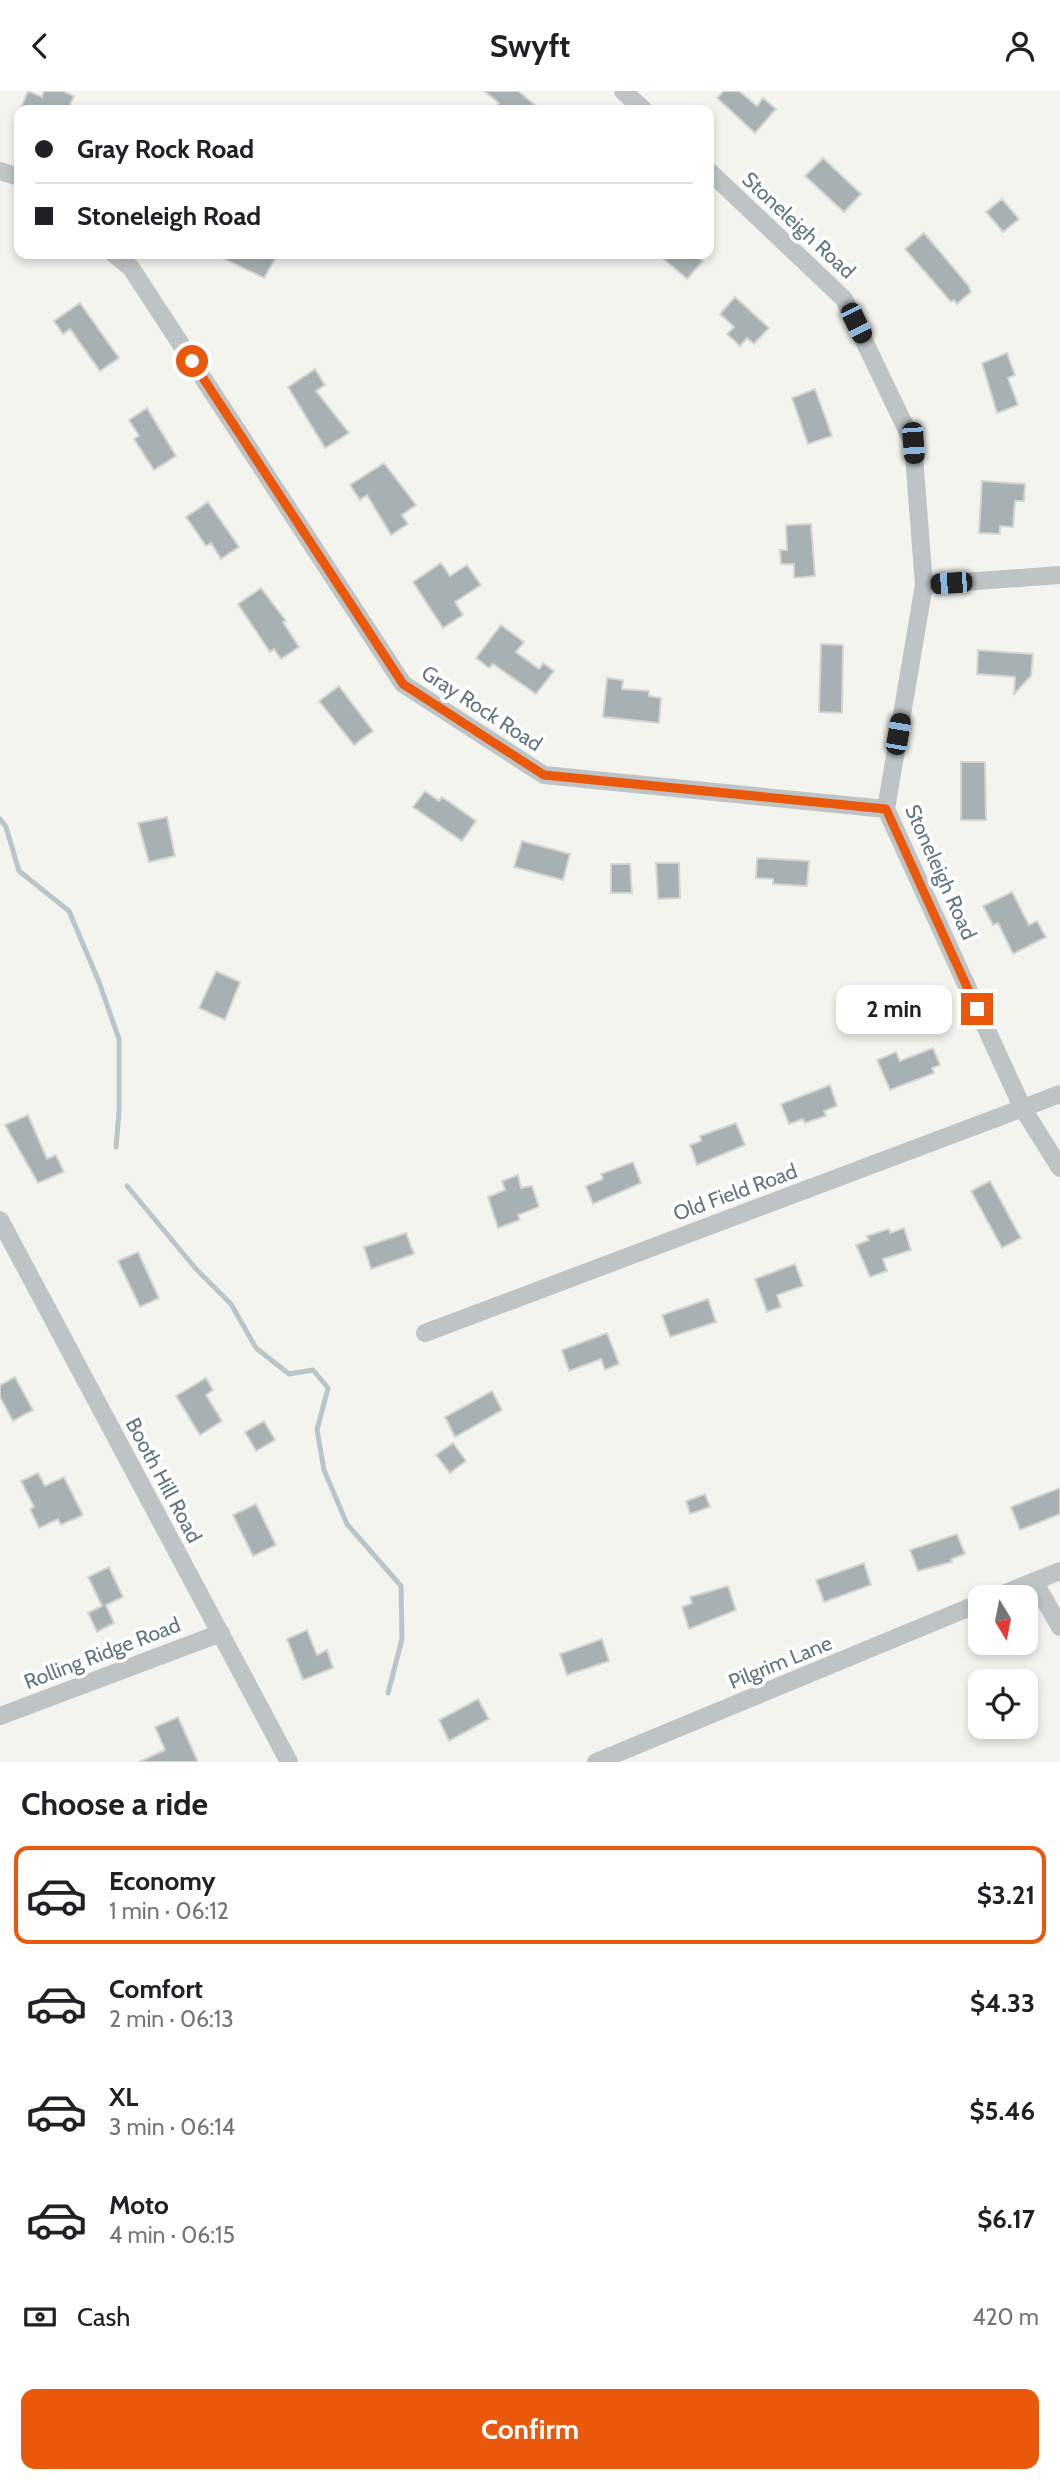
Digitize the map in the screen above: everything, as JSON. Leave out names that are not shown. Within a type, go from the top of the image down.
[{"type":"street","points":[[623,91],[638,105]]},
{"type":"street","name":"Stoneleigh Road","points":[[714,176],[844,299],[913,443],[924,585],[886,809],[1023,1109],[1060,1168]]},
{"type":"street","name":"Gray Rock Road","points":[[120,259],[131,268],[403,684],[544,775],[886,809]]},
{"type":"street","points":[[924,585],[1060,575]]},
{"type":"street","name":"Old Field Road","points":[[425,1332],[1060,1094]]},
{"type":"street","name":"Booth Hill Road","points":[[0,1220],[289,1762]]},
{"type":"street","points":[[1024,1585],[1060,1571]]},
{"type":"street","points":[[1034,1581],[1060,1627]]},
{"type":"street","name":"Pilgrim Lane","points":[[596,1762],[968,1608]]},
{"type":"street","name":"Rolling Ridge Road","points":[[0,1716],[221,1633]]},
{"type":"building","points":[[28,91],[42,97],[44,91],[62,91],[74,96],[70,105],[22,105]]},
{"type":"building","points":[[484,91],[518,91],[535,105],[497,105],[499,103]]},
{"type":"building","points":[[724,91],[739,91],[757,106],[763,98],[776,109],[755,133],[717,98]]},
{"type":"building","points":[[823,158],[861,194],[844,212],[805,176]]},
{"type":"building","points":[[1002,199],[1019,219],[1003,232],[986,212]]},
{"type":"building","points":[[924,233],[968,285],[971,292],[957,304],[954,300],[951,302],[905,249]]},
{"type":"building","points":[[224,259],[275,259],[264,278]]},
{"type":"building","points":[[664,259],[701,259],[703,261],[687,279]]},
{"type":"building","points":[[735,297],[769,328],[754,344],[747,338],[740,346],[727,334],[734,327],[720,314]]},
{"type":"building","points":[[80,303],[119,358],[100,371],[70,329],[63,334],[54,321]]},
{"type":"building","points":[[1007,353],[1015,375],[1008,378],[1018,405],[997,413],[982,363]]},
{"type":"building","points":[[315,369],[325,385],[316,391],[349,433],[325,448],[288,387]]},
{"type":"building","points":[[815,389],[832,436],[808,444],[792,398]]},
{"type":"building","points":[[147,408],[176,456],[154,470],[134,439],[139,436],[129,420]]},
{"type":"building","points":[[384,463],[416,505],[402,515],[408,524],[391,535],[367,495],[360,500],[350,485]]},
{"type":"building","points":[[982,481],[1025,484],[1024,501],[1015,501],[1013,527],[1000,526],[1000,534],[979,533]]},
{"type":"building","points":[[208,502],[239,547],[221,559],[211,543],[206,546],[186,517]]},
{"type":"building","points":[[811,524],[815,576],[794,578],[794,564],[781,564],[780,550],[787,550],[786,525]]},
{"type":"building","points":[[441,563],[450,576],[467,565],[481,585],[455,602],[463,615],[443,628],[413,582]]},
{"type":"building","points":[[261,588],[286,621],[283,622],[299,647],[281,659],[274,649],[270,652],[238,604]]},
{"type":"building","points":[[501,625],[524,642],[516,652],[539,669],[543,663],[554,671],[536,694],[493,664],[489,668],[476,658]]},
{"type":"building","points":[[821,644],[843,645],[842,713],[819,712]]},
{"type":"building","points":[[978,650],[1033,654],[1031,676],[1014,694],[1015,677],[977,674]]},
{"type":"building","points":[[607,678],[623,680],[622,689],[649,691],[649,696],[661,698],[659,723],[603,717]]},
{"type":"building","points":[[339,686],[373,731],[354,745],[319,701]]},
{"type":"building","points":[[961,762],[985,762],[986,820],[961,820]]},
{"type":"building","points":[[425,791],[439,801],[442,797],[476,821],[462,841],[413,807]]},
{"type":"building","points":[[167,817],[175,856],[149,862],[138,823]]},
{"type":"building","points":[[522,841],[570,854],[563,880],[514,867]]},
{"type":"building","points":[[757,858],[809,861],[807,886],[773,884],[773,879],[756,878]]},
{"type":"building","points":[[656,863],[679,863],[680,898],[658,899]]},
{"type":"building","points":[[611,864],[630,864],[632,893],[611,893]]},
{"type":"building","points":[[1012,892],[1029,925],[1037,921],[1046,937],[1013,954],[998,923],[993,925],[983,906]]},
{"type":"building","points":[[216,971],[240,982],[225,1020],[199,1008]]},
{"type":"building","points":[[933,1048],[940,1065],[932,1068],[934,1073],[890,1090],[877,1060],[896,1052],[900,1061]]},
{"type":"building","points":[[830,1085],[837,1106],[824,1111],[826,1116],[805,1123],[803,1119],[789,1124],[781,1104]]},
{"type":"building","points":[[28,1115],[47,1159],[56,1155],[64,1172],[38,1183],[5,1125]]},
{"type":"building","points":[[736,1123],[745,1145],[697,1165],[690,1145],[701,1141],[700,1136]]},
{"type":"building","points":[[633,1162],[641,1183],[593,1204],[586,1186],[603,1179],[601,1174]]},
{"type":"building","points":[[518,1175],[521,1188],[532,1186],[539,1207],[518,1215],[520,1220],[498,1228],[488,1197],[505,1190],[502,1181]]},
{"type":"building","points":[[990,1181],[1021,1238],[1002,1248],[971,1191]]},
{"type":"building","points":[[904,1228],[911,1250],[883,1259],[887,1271],[870,1277],[856,1245],[869,1240],[867,1236],[889,1229],[890,1233]]},
{"type":"building","points":[[406,1233],[414,1254],[371,1269],[364,1247]]},
{"type":"building","points":[[138,1252],[159,1298],[140,1307],[118,1261]]},
{"type":"building","points":[[795,1264],[803,1286],[777,1295],[781,1307],[767,1312],[755,1279]]},
{"type":"building","points":[[708,1299],[716,1322],[670,1337],[662,1315]]},
{"type":"building","points":[[607,1333],[619,1364],[605,1370],[601,1359],[569,1371],[562,1350]]},
{"type":"building","points":[[15,1377],[33,1410],[13,1421],[0,1397],[0,1385]]},
{"type":"building","points":[[206,1378],[213,1390],[206,1395],[222,1421],[200,1435],[176,1396]]},
{"type":"building","points":[[492,1391],[502,1410],[455,1437],[445,1417]]},
{"type":"building","points":[[264,1421],[275,1440],[256,1451],[245,1432]]},
{"type":"building","points":[[453,1443],[466,1461],[450,1473],[436,1455]]},
{"type":"building","points":[[38,1473],[45,1486],[64,1477],[83,1515],[61,1525],[58,1519],[39,1528],[30,1509],[34,1507],[21,1481]]},
{"type":"building","points":[[1060,1488],[1060,1514],[1020,1530],[1011,1507]]},
{"type":"building","points":[[705,1494],[710,1507],[690,1514],[686,1501]]},
{"type":"building","points":[[256,1504],[276,1545],[253,1556],[233,1515]]},
{"type":"building","points":[[957,1534],[965,1554],[951,1559],[952,1562],[918,1571],[910,1550]]},
{"type":"building","points":[[864,1563],[871,1585],[824,1602],[816,1580]]},
{"type":"building","points":[[109,1567],[123,1597],[106,1605],[114,1623],[97,1632],[88,1613],[102,1606],[88,1577]]},
{"type":"building","points":[[728,1586],[736,1610],[689,1629],[682,1607],[692,1603],[690,1597]]},
{"type":"building","points":[[307,1630],[317,1655],[327,1650],[333,1668],[303,1680],[287,1639]]},
{"type":"building","points":[[602,1639],[609,1661],[567,1675],[560,1654]]},
{"type":"building","points":[[478,1699],[489,1719],[449,1741],[439,1720]]},
{"type":"building","points":[[178,1717],[198,1762],[139,1762],[165,1750],[155,1727]]},
{"type":"waterway","points":[[0,819],[6,827],[19,871],[69,911],[99,982],[119,1039],[116,1147]]},
{"type":"waterway","points":[[127,1186],[196,1269],[231,1304],[256,1348],[289,1374],[313,1370],[328,1388],[317,1430],[324,1470],[347,1524],[401,1586],[402,1639],[388,1693]]},
{"type":"route","points":[[192,361],[403,684],[544,775],[886,809],[977,1009]]}]
